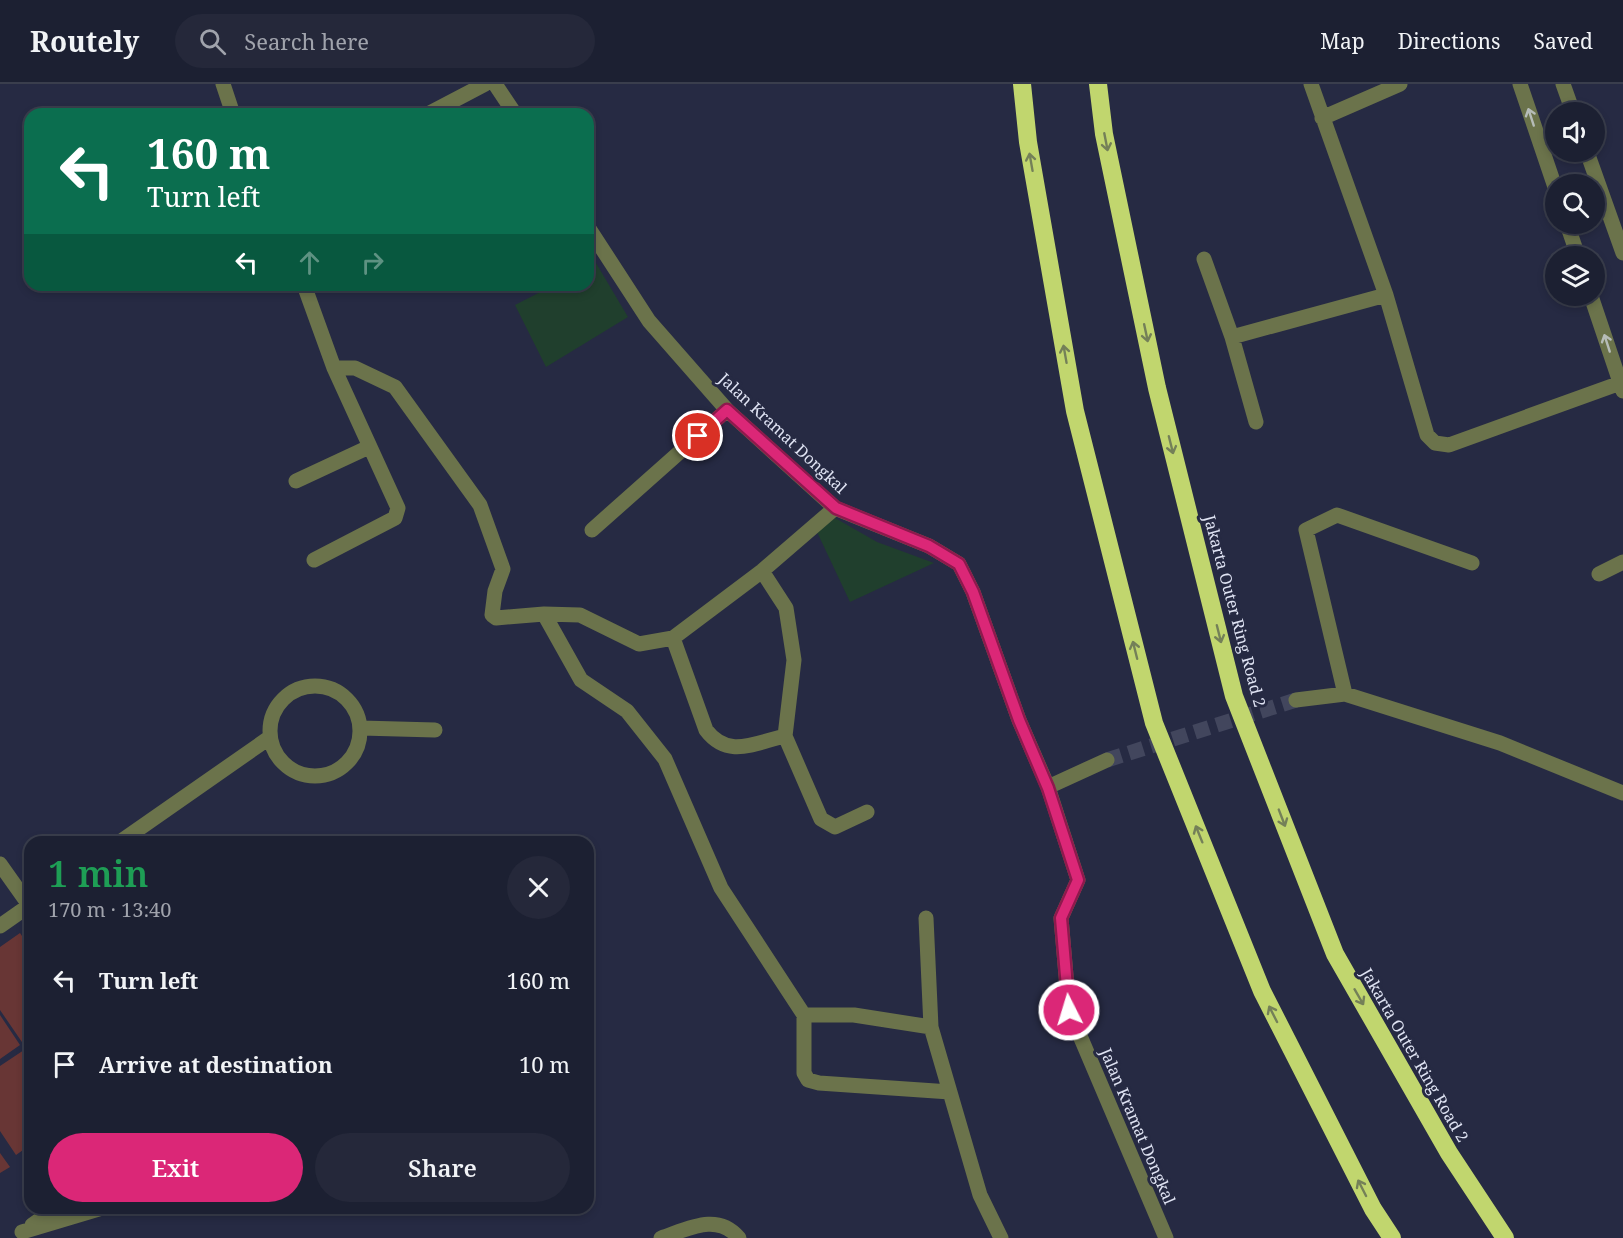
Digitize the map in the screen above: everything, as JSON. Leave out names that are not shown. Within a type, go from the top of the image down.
[{"type":"highway","points":[[1022,84],[1028,142],[1075,411],[1154,723],[1262,992],[1373,1209],[1392,1238]]},
{"type":"highway","name":"Jakarta Outer Ring Road 2","points":[[1098,84],[1104,134],[1157,388],[1234,696],[1335,954],[1449,1153],[1505,1238]]},
{"type":"street","points":[[223,84],[231,108]]},
{"type":"street","points":[[439,108],[485,84]]},
{"type":"street","points":[[495,84],[511,108]]},
{"type":"street","points":[[1311,84],[1386,295],[1427,435],[1442,446],[1622,385],[1594,306]]},
{"type":"street","points":[[1322,118],[1400,84]]},
{"type":"street","points":[[1520,84],[1551,174]]},
{"type":"street","points":[[1563,84],[1569,102]]},
{"type":"street","points":[[1591,162],[1623,253]]},
{"type":"street","name":"Jalan Kramat Dongkal","points":[[594,236],[649,321],[727,410],[836,508],[929,546],[959,564],[973,592],[1019,720],[1048,788],[1078,880],[1061,918],[1069,1010],[1166,1238]]},
{"type":"street","points":[[1204,259],[1232,337],[1256,422]]},
{"type":"street","points":[[306,291],[334,368],[398,508],[395,518],[314,560]]},
{"type":"street","points":[[1232,337],[1386,295]]},
{"type":"street","points":[[334,368],[355,368],[395,387],[480,505],[503,569],[495,591],[492,615],[505,618],[544,614],[580,615],[639,644],[673,638],[762,571],[836,508]]},
{"type":"street","points":[[592,530],[727,410]]},
{"type":"street","points":[[296,481],[369,447]]},
{"type":"street","points":[[1345,694],[1306,531],[1337,515],[1472,563]]},
{"type":"street","points":[[1599,574],[1623,562]]},
{"type":"street","points":[[762,571],[786,608],[794,660],[785,736],[825,823],[835,827],[867,812]]},
{"type":"street","points":[[544,614],[581,680],[627,711],[665,759],[721,888],[804,1015],[804,1073],[808,1080],[950,1092]]},
{"type":"street","points":[[673,638],[706,730],[715,742],[730,748],[785,736]]},
{"type":"street","points":[[310,685],[328,687],[345,696],[356,710],[361,728],[358,745],[350,760],[336,771],[319,777],[302,775],[286,767],[275,754],[269,738],[270,719],[278,703],[292,691],[310,685]]},
{"type":"street","points":[[1296,700],[1345,694],[1500,743],[1623,793]]},
{"type":"street","points":[[361,728],[435,730]]},
{"type":"street","points":[[129,836],[269,738]]},
{"type":"street","points":[[1048,788],[1107,760]]},
{"type":"street","points":[[0,864],[24,898]]},
{"type":"street","points":[[0,926],[24,909]]},
{"type":"street","points":[[926,918],[931,1027],[980,1195],[1002,1238]]},
{"type":"street","points":[[804,1015],[854,1015],[931,1027]]},
{"type":"street","points":[[17,1235],[47,1214]]},
{"type":"street","points":[[17,1235],[83,1214]]},
{"type":"street","points":[[661,1238],[718,1222],[732,1230],[739,1238]]},
{"type":"green space","points":[[596,263],[628,317],[546,367],[515,305],[542,291],[594,291],[594,264]]},
{"type":"green space","points":[[835,518],[877,542],[934,563],[850,602],[817,532]]},
{"type":"building","points":[[20,933],[24,939],[24,1045],[0,1010],[0,947]]},
{"type":"building","points":[[0,1015],[20,1045],[0,1059]]},
{"type":"building","points":[[24,1050],[24,1149],[16,1155],[0,1131],[0,1066]]},
{"type":"building","points":[[0,1153],[10,1167],[0,1173]]},
{"type":"tunnel","points":[[1107,760],[1296,700]]},
{"type":"route","points":[[698,436],[727,410],[836,508],[929,546],[959,564],[973,592],[1019,720],[1048,788],[1078,880],[1061,918],[1069,1010]]}]
